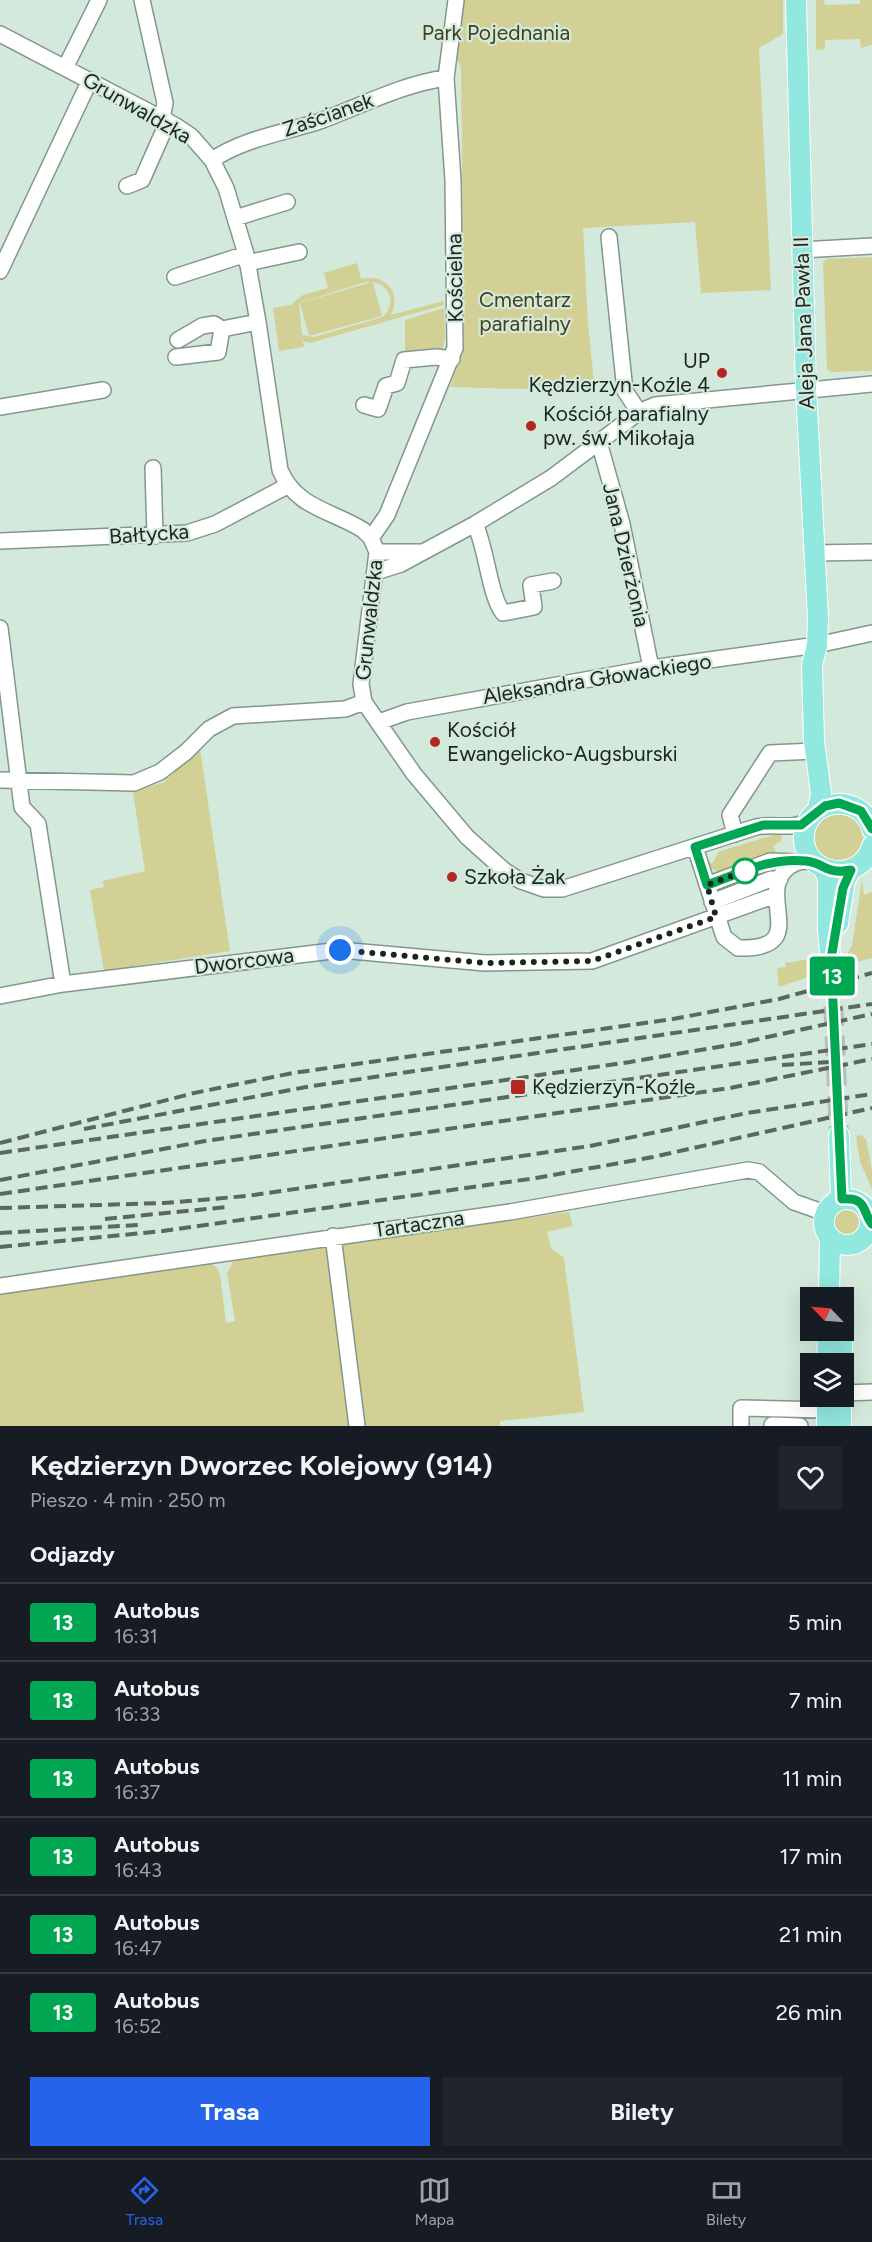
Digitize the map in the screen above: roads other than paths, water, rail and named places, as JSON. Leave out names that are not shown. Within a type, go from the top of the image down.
[{"type":"main road","name":"Aleja Jana Pawła II","points":[[796,0],[801,250],[818,645],[824,665],[828,755],[836,793],[858,804],[871,825]]},
{"type":"main road","name":"Aleja Jana Pawła II","points":[[818,645],[812,665],[815,751],[821,793],[804,836],[805,844],[820,867]]},
{"type":"main road","points":[[813,815],[832,803],[858,804]]},
{"type":"main road","points":[[820,867],[839,872],[851,870],[865,860],[872,848]]},
{"type":"main road","points":[[820,867],[828,879],[832,968],[843,888],[851,870]]},
{"type":"main road","points":[[839,1135],[842,1199]]},
{"type":"main road","points":[[839,1242],[864,1237],[871,1224],[862,1204],[856,1200],[842,1199],[831,1204],[825,1213],[824,1225],[839,1242],[843,1263],[843,1287]]},
{"type":"main road","points":[[831,1287],[839,1242]]},
{"type":"main road","points":[[841,1426],[842,1407]]},
{"type":"street","points":[[64,68],[99,0]]},
{"type":"street","points":[[127,186],[142,180],[165,119],[165,103],[142,0]]},
{"type":"street","name":"Kościelna","points":[[374,545],[452,359],[456,335],[453,180],[446,78],[456,0]]},
{"type":"street","name":"Grunwaldzka","points":[[0,34],[165,119],[191,136],[212,160],[226,188],[246,258],[280,470],[287,486],[297,496],[352,523],[374,545],[376,572],[361,684],[364,702],[414,774],[467,837],[505,871],[521,881],[544,889],[562,889],[763,825],[795,826],[813,815]]},
{"type":"street","name":"Zaścianek","points":[[212,160],[222,153],[284,129],[316,122],[400,90],[446,78]]},
{"type":"street","points":[[0,271],[90,80]]},
{"type":"street","points":[[235,218],[287,202]]},
{"type":"street","points":[[609,237],[625,391],[639,412]]},
{"type":"street","points":[[801,250],[872,246]]},
{"type":"street","points":[[175,277],[246,258],[299,252]]},
{"type":"street","points":[[178,340],[202,326],[213,324],[222,329],[258,322]]},
{"type":"street","points":[[176,357],[218,352],[222,329]]},
{"type":"street","points":[[364,405],[378,409],[386,386],[397,383],[404,360],[436,357],[452,359]]},
{"type":"street","points":[[376,572],[401,564],[475,524],[551,478],[639,412],[655,405],[872,384]]},
{"type":"street","points":[[0,407],[103,390]]},
{"type":"street","name":"Jana Dzierżonia","points":[[599,442],[622,524],[651,668]]},
{"type":"street","points":[[153,468],[155,536]]},
{"type":"street","name":"Bałtycka","points":[[0,542],[155,536],[199,530],[287,486]]},
{"type":"street","points":[[475,524],[489,564],[496,604],[503,613],[534,607],[531,585],[553,581]]},
{"type":"street","points":[[374,545],[423,552]]},
{"type":"street","points":[[814,553],[872,552]]},
{"type":"street","points":[[0,628],[22,807],[38,824],[63,984]]},
{"type":"street","name":"Aleksandra Głowackiego","points":[[379,722],[407,712],[651,668],[818,645],[872,633]]},
{"type":"street","points":[[0,780],[134,783],[160,772],[186,752],[209,729],[233,716],[345,709],[364,702]]},
{"type":"street","points":[[735,834],[730,815],[770,753],[815,751]]},
{"type":"street","points":[[695,847],[724,937],[733,947],[745,949],[766,945],[779,933],[776,895],[780,879],[787,868],[796,862]]},
{"type":"street","points":[[707,885],[770,861],[806,861],[820,867]]},
{"type":"street","points":[[712,902],[771,879],[780,879]]},
{"type":"street","name":"Dworcowa","points":[[0,996],[63,984],[340,950],[485,963],[592,961],[776,895]]},
{"type":"street","name":"Tartaczna","points":[[0,1286],[510,1212],[748,1170],[759,1172],[794,1202],[825,1213]]},
{"type":"street","points":[[333,1236],[357,1426]]},
{"type":"street","points":[[854,1394],[872,1392]]},
{"type":"street","points":[[741,1426],[741,1408],[827,1411]]},
{"type":"street","points":[[772,1425],[800,1426]]},
{"type":"tunnel","points":[[832,976],[839,1135]]},
{"type":"railway","points":[[0,1143],[194,1093],[293,1073],[673,1019],[779,999],[872,973]]},
{"type":"railway","points":[[84,1129],[306,1087],[872,1004]]},
{"type":"railway","points":[[0,1153],[630,1062],[736,1044],[872,1014]]},
{"type":"railway","points":[[0,1180],[205,1141],[872,1044]]},
{"type":"railway","points":[[0,1194],[730,1088],[872,1059]]},
{"type":"railway","points":[[782,1065],[830,1062]]},
{"type":"railway","points":[[0,1208],[164,1203],[247,1196],[590,1146],[747,1113],[872,1094]]},
{"type":"railway","points":[[0,1247],[163,1231],[536,1178],[653,1157],[872,1108]]},
{"type":"railway","points":[[105,1219],[227,1207]]},
{"type":"railway","points":[[0,1233],[139,1225]]},
{"type":"place","name":"UP Kędzierzyn-Koźle 4","points":[[722,373]]},
{"type":"place","name":"Kościół parafialny pw. św. Mikołaja","points":[[531,426]]},
{"type":"place","name":"Kościół Ewangelicko-Augsburski","points":[[435,742]]},
{"type":"place","name":"Szkoła Żak","points":[[452,877]]},
{"type":"place","name":"Kędzierzyn-Koźle","points":[[518,1087]]},
{"type":"park label","name":"Park Pojednania","points":[[496,33]]},
{"type":"park label","name":"Cmentarz parafialny","points":[[525,312]]}]
